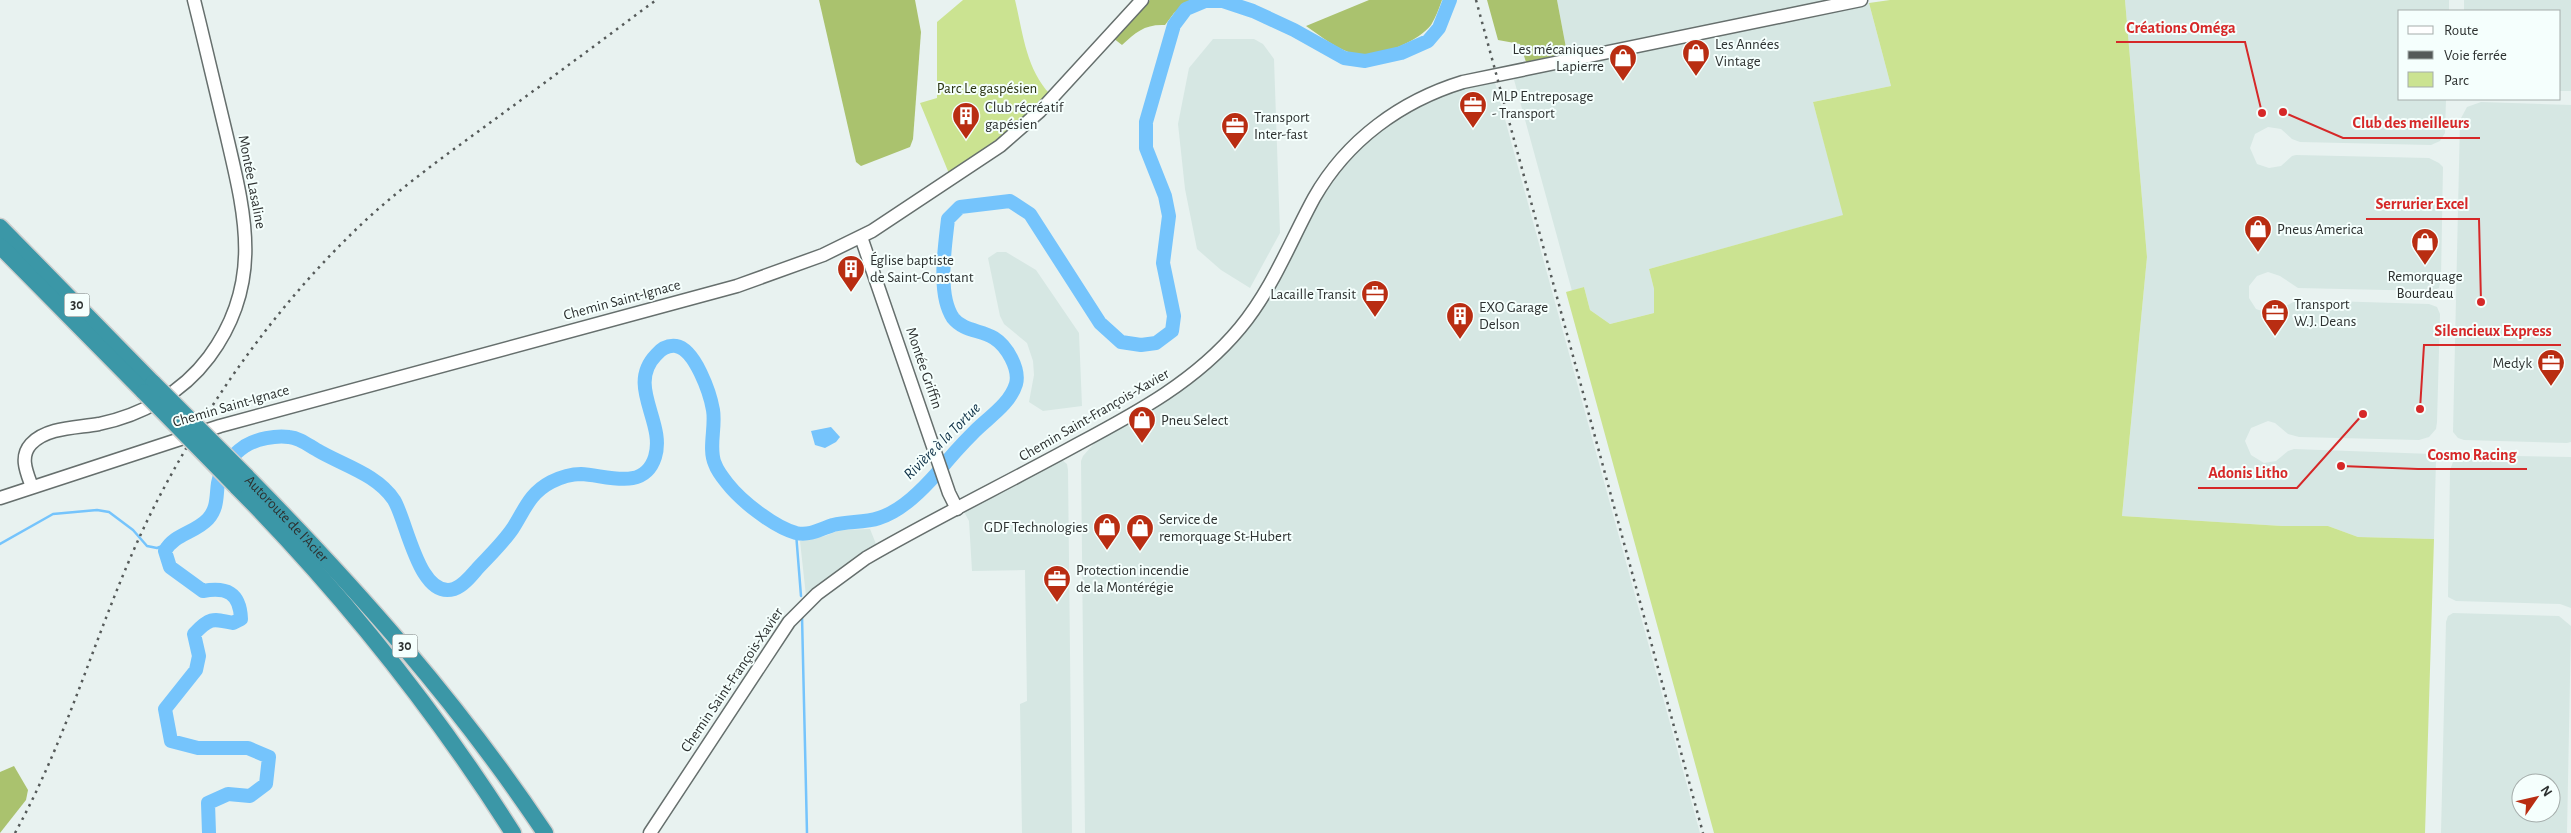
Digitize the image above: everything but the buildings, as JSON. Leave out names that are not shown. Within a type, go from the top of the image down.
[{"type":"highway","name":"Autoroute de l'Acier","points":[[0,227],[149,387],[241,481],[338,571],[406,647],[480,740],[545,833]]},
{"type":"highway","name":"Autoroute de l'Acier","points":[[0,246],[149,387]]},
{"type":"highway","name":"Autoroute de l'Acier","points":[[241,481],[389,656],[448,735],[513,833]]},
{"type":"street","name":"Montée Lasaline","points":[[32,487],[24,462],[28,449],[33,442],[48,433],[126,417],[149,407],[175,390],[193,375],[215,349],[230,322],[239,300],[246,260],[244,218],[194,0]]},
{"type":"street","name":"Chemin Saint-Ignace","points":[[0,498],[220,426],[748,283],[802,264],[861,237],[974,165],[1013,136],[1044,107],[1142,0]]},
{"type":"street","name":"Chemin Saint-François-Xavier","points":[[650,833],[773,645],[798,611],[851,567],[1150,405],[1204,365],[1229,341],[1258,304],[1281,267],[1315,198],[1335,168],[1367,134],[1407,105],[1444,88],[1497,74],[1861,0]]},
{"type":"street","name":"Montée Griffin","points":[[861,237],[945,481],[957,509]]},
{"type":"shaded area","points":[[1557,0],[1830,0],[1567,53]]},
{"type":"shaded area","points":[[2125,0],[2449,0],[2449,10],[2398,10],[2398,100],[2446,100],[2445,133],[2440,141],[2431,145],[2300,142],[2292,139],[2281,129],[2268,127],[2255,134],[2250,148],[2257,164],[2269,168],[2281,166],[2292,156],[2296,155],[2429,158],[2443,167],[2441,278],[2439,288],[2431,291],[2298,288],[2280,276],[2268,272],[2257,276],[2249,286],[2249,298],[2256,309],[2268,313],[2277,311],[2297,300],[2429,304],[2437,307],[2440,314],[2436,429],[2429,437],[2419,440],[2299,437],[2288,434],[2275,423],[2268,421],[2251,428],[2245,441],[2251,455],[2264,463],[2276,461],[2288,451],[2294,449],[2432,454],[2436,459],[2434,539],[2358,537],[2328,526],[2282,526],[2122,516],[2147,257]]},
{"type":"shaded area","points":[[2464,0],[2571,0],[2571,91],[2561,91],[2561,10],[2464,10]]},
{"type":"shaded area","points":[[1869,3],[1891,86],[1813,102],[1844,215],[1649,269],[1654,289],[1654,313],[1610,324],[1590,310],[1584,287],[1572,291],[1513,76]]},
{"type":"shaded area","points":[[1213,39],[1254,39],[1263,44],[1274,59],[1280,233],[1250,288],[1221,270],[1197,249],[1185,189],[1178,124],[1189,68]]},
{"type":"shaded area","points":[[1494,79],[1700,833],[1085,833],[1081,461],[1083,456],[1098,439],[1217,359],[1327,186],[1362,144],[1424,101]]},
{"type":"shaded area","points":[[2481,102],[2571,105],[2571,442],[2464,440],[2458,438],[2453,432],[2460,120],[2467,107]]},
{"type":"shaded area","points":[[997,252],[1006,252],[1036,270],[1079,333],[1082,406],[1043,411],[1029,402],[1034,375],[1033,361],[1027,343],[1004,324],[1000,316],[988,258]]},
{"type":"shaded area","points":[[2464,455],[2571,457],[2571,608],[2560,604],[2456,601],[2448,597],[2450,470],[2453,462]]},
{"type":"shaded area","points":[[1062,460],[1067,464],[1068,470],[1072,833],[1022,833],[1020,704],[1027,701],[1025,570],[972,571],[969,521],[963,510]]},
{"type":"shaded area","points":[[870,529],[876,544],[834,573],[806,596],[800,541],[825,536],[840,530]]},
{"type":"shaded area","points":[[2453,613],[2559,616],[2571,626],[2567,833],[2441,833],[2446,622],[2448,616]]},
{"type":"green space","points":[[819,0],[915,0],[921,32],[913,139],[910,147],[861,166],[856,162]]},
{"type":"green space","name":"Parc Le gaspésien","points":[[963,0],[1015,0],[1030,62],[1050,94],[1024,122],[950,176],[920,103],[937,98],[937,22]]},
{"type":"green space","points":[[1150,0],[1190,0],[1174,13],[1165,25],[1146,27],[1122,45],[1113,38]]},
{"type":"green space","points":[[1369,0],[1442,0],[1433,22],[1425,31],[1407,43],[1385,52],[1364,55],[1348,52],[1306,26]]},
{"type":"green space","points":[[1487,0],[1557,0],[1567,53],[1526,62],[1520,44],[1498,40]]},
{"type":"green space","points":[[1890,0],[2125,0],[2147,257],[2122,516],[2282,526],[2328,526],[2358,537],[2434,539],[2425,833],[1714,833],[1566,292],[1584,287],[1590,310],[1610,324],[1654,313],[1654,289],[1649,269],[1843,215],[1813,102],[1891,86],[1869,3]]},
{"type":"green space","points":[[14,766],[28,790],[26,800],[0,833],[0,772]]},
{"type":"water","points":[[831,427],[840,437],[836,442],[825,448],[815,445],[811,431]]},
{"type":"waterway","name":"Rivière à la Tortue","points":[[209,833],[208,803],[228,794],[250,796],[266,784],[269,757],[248,748],[198,748],[171,741],[165,709],[196,670],[199,656],[194,634],[207,622],[220,620],[233,623],[241,619],[235,597],[225,591],[203,591],[170,567],[165,551],[179,537],[197,528],[208,519],[215,506],[218,483],[224,467],[245,446],[266,438],[284,437],[297,439],[378,483],[394,500],[423,571],[432,583],[442,589],[454,589],[461,586],[500,544],[513,528],[533,496],[544,486],[562,477],[577,474],[623,479],[633,478],[642,475],[650,468],[655,457],[657,444],[656,431],[645,392],[645,379],[648,367],[658,353],[667,347],[676,346],[683,349],[695,363],[709,393],[714,417],[712,452],[716,466],[727,483],[749,505],[778,525],[801,534],[811,533],[833,525],[868,521],[888,515],[904,505],[933,478],[965,441],[999,410],[1009,398],[1016,384],[1017,378],[1014,365],[1003,346],[994,338],[967,328],[957,322],[948,308],[943,270],[948,219],[960,207],[1010,201],[1030,214],[1100,323],[1121,342],[1141,345],[1156,343],[1172,331],[1174,316],[1163,263],[1169,216],[1165,196],[1146,148],[1146,122],[1174,25],[1186,9],[1205,1],[1223,1],[1253,11],[1294,30],[1344,58],[1365,61],[1401,53],[1428,41],[1439,28],[1450,0]]},
{"type":"waterway","points":[[0,544],[53,514],[97,510],[109,512],[133,530],[147,546],[157,548],[170,543]]},
{"type":"waterway","points":[[796,533],[801,596]]},
{"type":"waterway","points":[[802,616],[807,833]]},
{"type":"railway","points":[[15,833],[54,752],[118,586],[155,505],[176,466],[223,389],[276,317],[335,250],[396,194],[656,0]]},
{"type":"railway","points":[[1476,0],[1703,833]]},
{"type":"place","name":"Les Années Vintage","points":[[1696,77]]},
{"type":"place","name":"Les mécaniques Lapierre","points":[[1623,82]]},
{"type":"place","name":"Club des meilleurs","points":[[2283,112]]},
{"type":"place","name":"Créations Oméga","points":[[2262,113]]},
{"type":"place","name":"MLP Entreposage - Transport","points":[[1473,129]]},
{"type":"place","name":"Club récréatif gapésien","points":[[966,140]]},
{"type":"place","name":"Transport Inter-fast","points":[[1235,150]]},
{"type":"place","name":"Pneus America","points":[[2258,253]]},
{"type":"place","name":"Remorquage Bourdeau","points":[[2425,266]]},
{"type":"place","name":"Église baptiste de Saint-Constant","points":[[851,293]]},
{"type":"place","name":"Serrurier Excel","points":[[2481,302]]},
{"type":"place","name":"Lacaille Transit","points":[[1375,318]]},
{"type":"place","name":"Transport W.J. Deans","points":[[2275,337]]},
{"type":"place","name":"EXO Garage Delson","points":[[1460,340]]},
{"type":"place","name":"Medyk","points":[[2551,387]]},
{"type":"place","name":"Silencieux Express","points":[[2420,409]]},
{"type":"place","name":"Adonis Litho","points":[[2363,414]]},
{"type":"place","name":"Pneu Select","points":[[1142,444]]},
{"type":"place","name":"Cosmo Racing","points":[[2341,466]]},
{"type":"place","name":"GDF Technologies","points":[[1107,551]]},
{"type":"place","name":"Service de remorquage St-Hubert","points":[[1140,552]]},
{"type":"place","name":"Protection incendie de la Montérégie","points":[[1057,603]]}]
